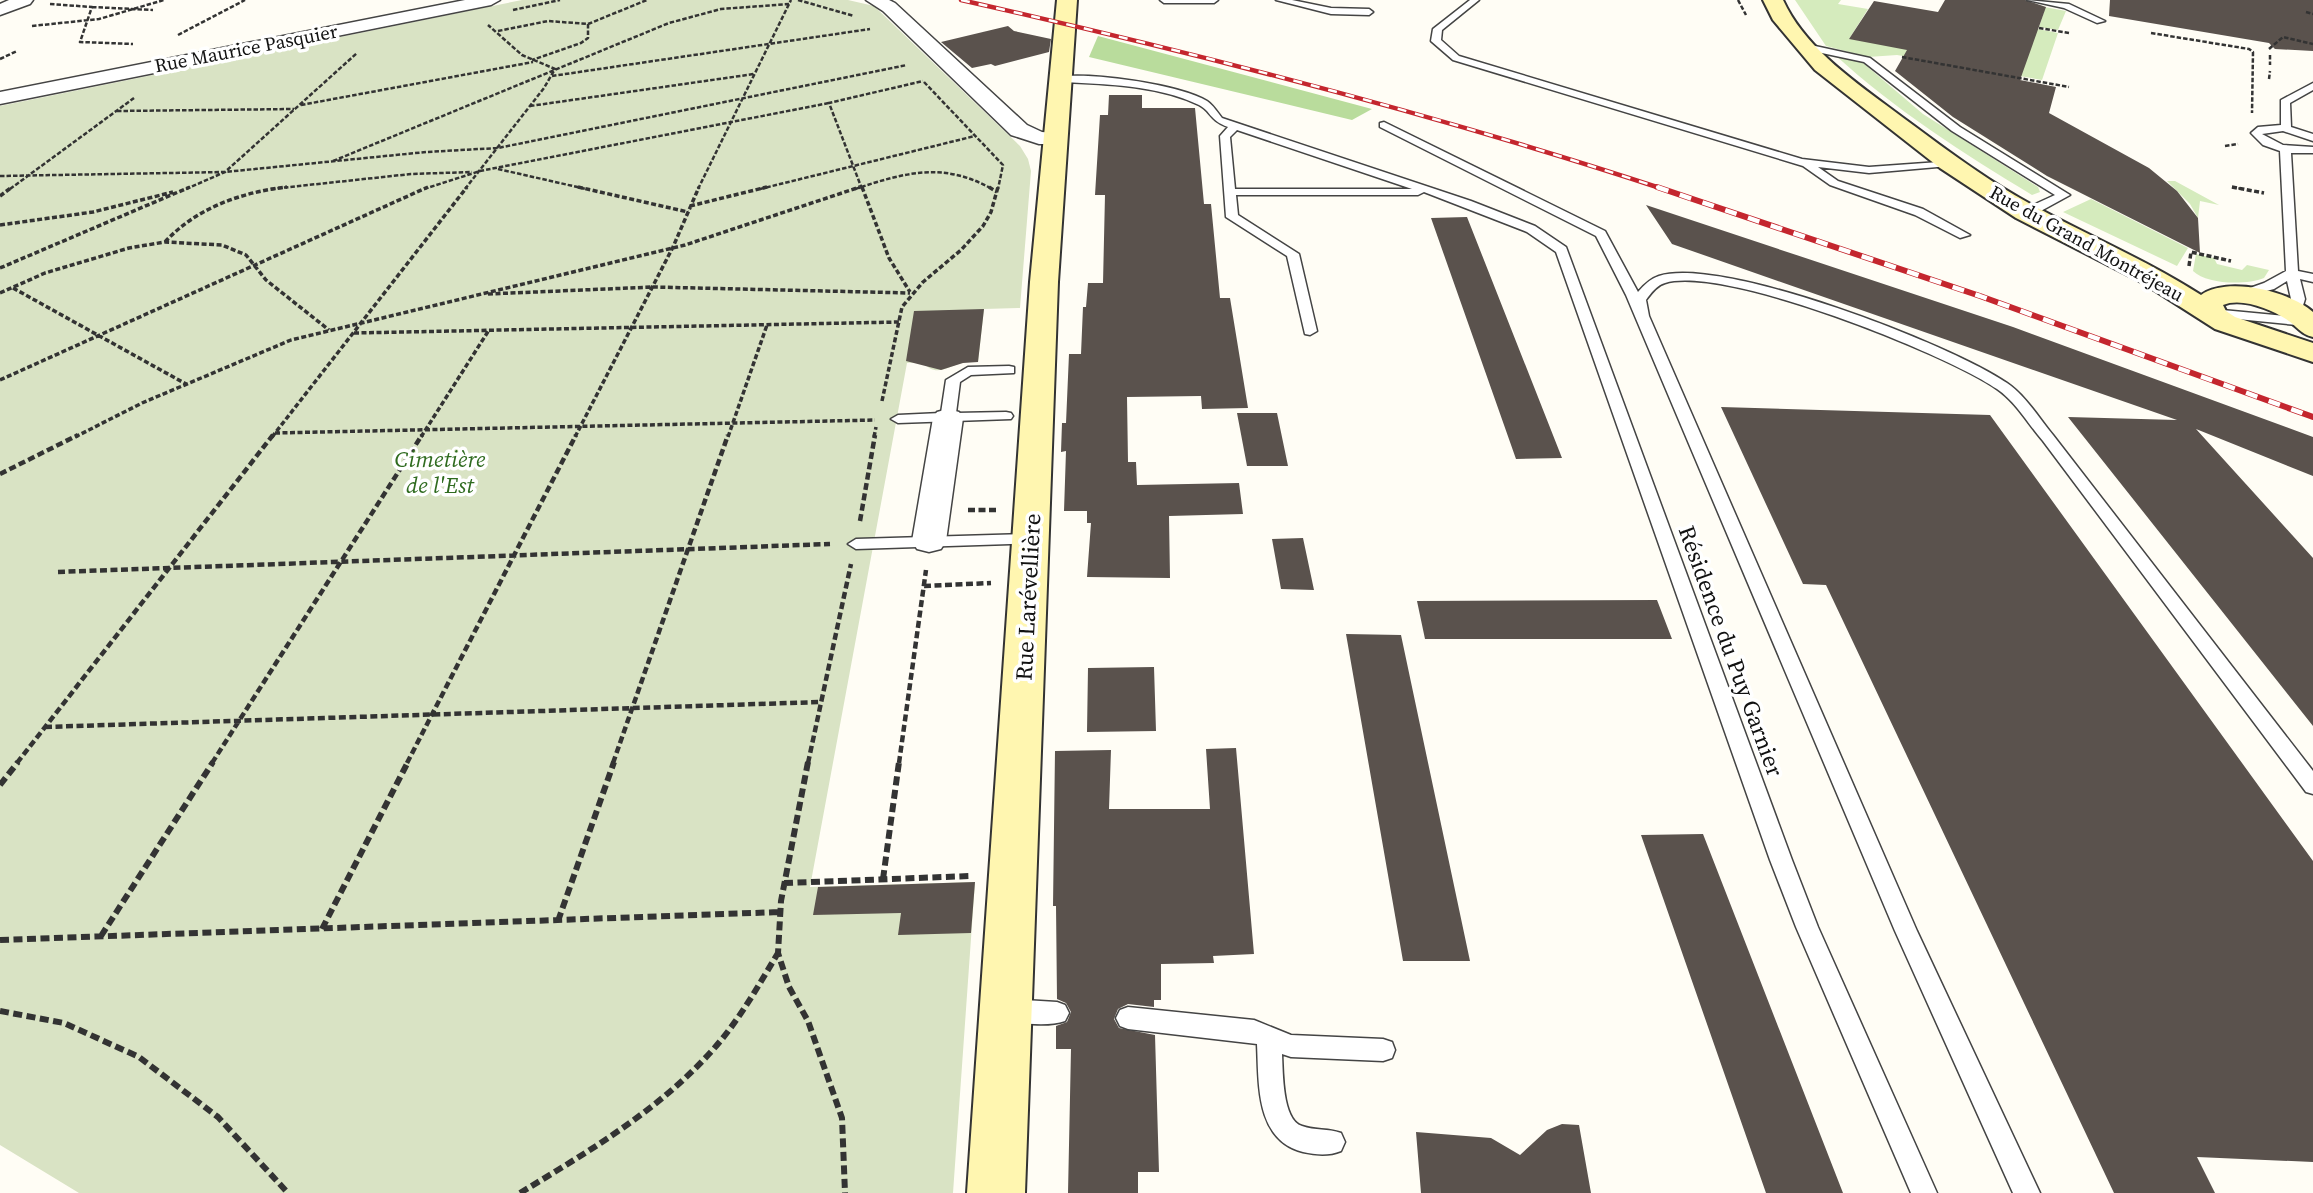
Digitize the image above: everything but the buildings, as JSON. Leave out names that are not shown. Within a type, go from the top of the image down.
[{"type":"street","points":[[370,23],[398,0]]},
{"type":"street","name":"Rue Maurice Pasquier","points":[[0,98],[492,0]]},
{"type":"street","points":[[874,0],[889,7],[1019,130],[1039,138],[1055,139]]},
{"type":"street","name":"Rue Larévellière","points":[[996,1193],[1044,282],[1067,0]]},
{"type":"street","name":"Rue du Grand Montréjeau","points":[[1773,0],[1780,16],[1806,47],[1848,87],[1949,163],[2025,212],[2153,277],[2224,301],[2264,299],[2307,328]]},
{"type":"street","name":"Rue du Grand Montréjeau","points":[[1895,123],[2035,209],[2224,301],[2231,326],[2261,336],[2307,328]]},
{"type":"street","points":[[929,541],[948,418]]},
{"type":"lane","points":[[1164,0],[1214,0]]},
{"type":"lane","points":[[1280,0],[1331,11],[1369,12]]},
{"type":"lane","points":[[1475,0],[1438,29],[1436,41],[1456,58],[1801,162],[1869,170],[1949,163]]},
{"type":"lane","points":[[2031,0],[2066,6],[2100,21]]},
{"type":"lane","points":[[1806,47],[1867,60],[1955,129],[2064,195],[2035,209]]},
{"type":"lane","name":"Résidence du Puy Garnier","points":[[1060,79],[1109,81],[1163,90],[1205,104],[1218,120],[1434,192],[1531,229],[1562,250],[1781,860],[1807,927],[1924,1193]]},
{"type":"lane","points":[[2286,130],[2285,102],[2313,86]]},
{"type":"lane","points":[[1384,125],[1601,234],[1633,295],[1906,931],[2027,1193]]},
{"type":"lane","points":[[1235,126],[1225,136],[1232,217],[1293,254],[1310,331]]},
{"type":"lane","points":[[2313,138],[2286,130],[2265,128],[2257,131],[2258,137],[2284,148],[2313,150]]},
{"type":"lane","points":[[2284,148],[2292,273],[2307,328]]},
{"type":"lane","points":[[1801,162],[1834,183],[1909,208],[1964,235]]},
{"type":"lane","name":"Résidence du Puy Garnier","points":[[1229,192],[1434,192]]},
{"type":"lane","points":[[2224,301],[2269,286],[2292,273],[2313,278]]},
{"type":"lane","points":[[1656,350],[1639,300],[1647,288],[1665,278],[1700,278],[1756,288],[1833,310],[1937,351],[2003,386],[2048,438],[2313,786]]},
{"type":"lane","points":[[948,418],[953,380],[968,371],[1009,370]]},
{"type":"lane","points":[[898,419],[1006,416]]},
{"type":"lane","points":[[856,544],[1031,539]]},
{"type":"lane","points":[[1004,1010],[1057,1013]]},
{"type":"lane","points":[[1128,1018],[1254,1031],[1291,1046],[1382,1050]]},
{"type":"lane","points":[[1269,1037],[1276,1109],[1285,1130],[1305,1140],[1332,1142]]},
{"type":"path","points":[[27,26],[56,27],[88,21],[137,10],[164,0]]},
{"type":"path","points":[[173,38],[245,0]]},
{"type":"path","points":[[497,31],[548,21],[589,24],[647,0]]},
{"type":"path","points":[[551,76],[871,30],[850,13],[798,0]]},
{"type":"path","points":[[322,929],[653,287],[790,2],[744,5],[695,15],[555,69],[328,163]]},
{"type":"path","points":[[9,7],[153,10]]},
{"type":"path","points":[[92,8],[80,41],[141,44]]},
{"type":"path","points":[[2306,12],[2313,13]]},
{"type":"path","points":[[486,24],[533,61],[555,69]]},
{"type":"path","points":[[300,105],[533,61],[582,43],[587,38],[589,24]]},
{"type":"path","points":[[2039,28],[2071,34]]},
{"type":"path","points":[[2151,33],[2237,45],[2253,52],[2250,106],[2255,121],[2265,128]]},
{"type":"path","points":[[2269,49],[2283,37],[2313,44]]},
{"type":"path","points":[[0,59],[17,51]]},
{"type":"path","points":[[0,268],[225,172],[357,53]]},
{"type":"path","points":[[2270,55],[2270,65]]},
{"type":"path","points":[[845,1193],[842,1118],[808,1021],[789,987],[778,953],[784,883],[856,544],[878,419],[902,307],[911,293],[975,236],[991,214],[1003,165],[898,56]]},
{"type":"path","points":[[1867,60],[1906,57],[2070,87]]},
{"type":"path","points":[[0,176],[225,172],[426,152],[498,148],[907,65]]},
{"type":"path","points":[[0,785],[498,148],[555,69]]},
{"type":"path","points":[[2269,79],[2270,71]]},
{"type":"path","points":[[530,106],[754,74]]},
{"type":"path","points":[[0,380],[430,186],[480,171],[829,103],[923,81]]},
{"type":"path","points":[[0,196],[138,95]]},
{"type":"path","points":[[829,103],[889,258],[911,293]]},
{"type":"path","points":[[116,111],[296,109]]},
{"type":"path","points":[[690,206],[976,136]]},
{"type":"path","points":[[495,168],[688,212]]},
{"type":"path","points":[[165,242],[183,221],[268,189],[411,174],[480,171]]},
{"type":"path","points":[[0,474],[142,403],[291,340],[673,247],[900,174],[942,171],[961,173],[977,179],[997,192]]},
{"type":"path","points":[[0,225],[93,212],[187,188]]},
{"type":"path","points":[[0,293],[76,263],[129,248],[165,242],[222,245],[246,255],[266,280],[330,330]]},
{"type":"path","points":[[2188,271],[2191,252],[2231,261]]},
{"type":"path","points":[[476,295],[653,287],[911,293]]},
{"type":"path","points":[[12,288],[187,384]]},
{"type":"path","points":[[354,333],[899,322]]},
{"type":"path","points":[[558,920],[767,325]]},
{"type":"path","points":[[100,936],[489,330]]},
{"type":"path","points":[[274,433],[898,419]]},
{"type":"path","points":[[883,880],[929,541]]},
{"type":"path","points":[[58,572],[856,544]]},
{"type":"path","points":[[924,586],[992,583]]},
{"type":"path","points":[[44,727],[821,702]]},
{"type":"path","points":[[784,883],[974,876]]},
{"type":"path","points":[[0,940],[780,912]]},
{"type":"path","points":[[520,1193],[607,1141],[699,1066],[744,1009],[778,953]]},
{"type":"path","points":[[0,1011],[64,1023],[139,1058],[218,1117],[288,1193]]},
{"type":"green space","name":"Cimetière de l'Est","points":[[522,0],[848,0],[874,6],[1020,146],[1028,159],[1031,171],[1020,308],[984,309],[978,362],[962,362],[936,370],[927,367],[923,362],[907,363],[810,887],[975,882],[953,1193],[79,1193],[0,1145],[0,106]]},
{"type":"green space","points":[[1795,0],[1841,0],[1838,4],[1868,9],[1849,39],[2038,29],[2058,33],[2042,80],[1897,55],[1868,57],[1826,46]]},
{"type":"green space","points":[[2039,6],[2066,11],[2058,30],[2039,27],[2044,12]]},
{"type":"green space","points":[[1098,36],[1372,109],[1352,120],[1089,57]]},
{"type":"green space","points":[[1834,54],[1862,62],[1923,114],[2038,187],[2040,192],[2032,195],[1955,147],[1881,94]]},
{"type":"green space","points":[[2167,181],[2175,181],[2219,205],[2200,201],[2198,218],[2190,204]]},
{"type":"green space","points":[[2091,199],[2188,248],[2177,266],[2063,212]]},
{"type":"green space","points":[[2196,254],[2214,258],[2217,264],[2242,270],[2247,265],[2269,270],[2264,278],[2257,280],[2238,283],[2217,281],[2199,276],[2193,271]]},
{"type":"railway","points":[[961,0],[1314,86],[1489,135],[1661,188]]},
{"type":"railway","points":[[1657,187],[1661,188]]},
{"type":"railway","points":[[1661,188],[1980,296],[2313,417]]}]
